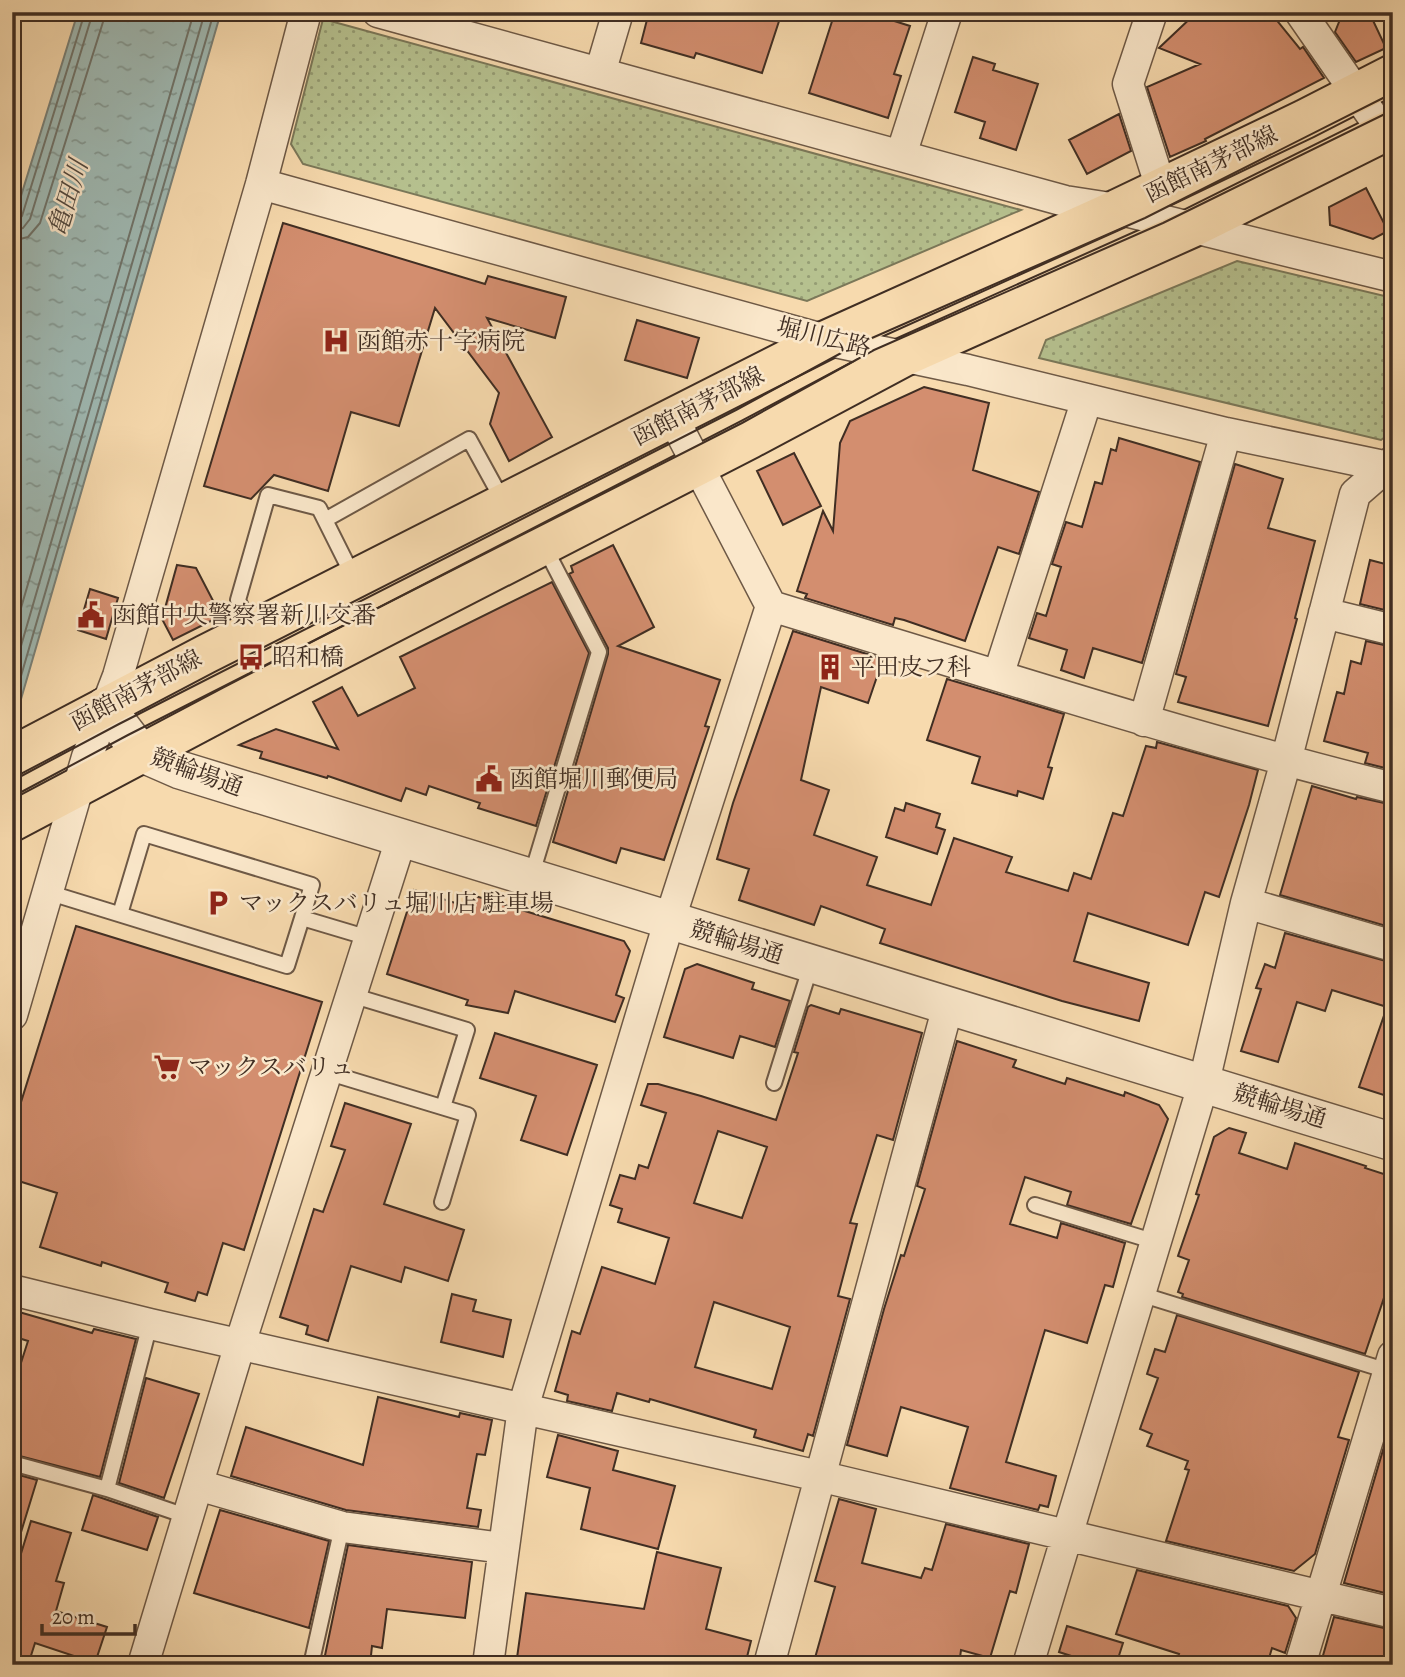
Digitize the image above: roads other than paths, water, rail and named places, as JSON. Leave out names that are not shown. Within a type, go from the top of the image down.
[{"type":"main road","name":"函館南茅部線","points":[[18,753],[105,706],[825,340],[1117,209],[1393,74]]},
{"type":"main road","points":[[12,822],[904,357],[1192,229],[1388,131]]},
{"type":"street","points":[[12,1015],[78,787],[118,676],[261,184],[306,12]]},
{"type":"street","points":[[378,12],[1065,201],[1117,209],[1393,277]]},
{"type":"street","points":[[600,73],[618,12]]},
{"type":"street","points":[[901,155],[947,12]]},
{"type":"street","points":[[1152,12],[1128,84],[1161,188]]},
{"type":"street","points":[[1312,17],[1356,93],[1388,131]]},
{"type":"street","name":"堀川広路","points":[[261,184],[825,340],[1226,433],[1390,465]]},
{"type":"street","points":[[998,676],[1087,399]]},
{"type":"street","points":[[673,418],[771,606],[1144,721],[1393,788]]},
{"type":"street","points":[[1144,721],[1226,433]]},
{"type":"street","points":[[1028,1665],[1204,1082],[1246,903],[1355,494],[1390,465]]},
{"type":"street","points":[[488,1665],[523,1408],[669,922],[771,606]]},
{"type":"street","points":[[1324,613],[1393,630]]},
{"type":"street","name":"競輪場通","points":[[105,706],[141,753],[180,770],[1393,1142]]},
{"type":"street","points":[[154,1662],[189,1517],[240,1344],[401,838]]},
{"type":"street","points":[[1246,903],[1393,946]]},
{"type":"street","points":[[769,1665],[818,1476],[948,1006]]},
{"type":"street","points":[[12,1290],[1066,1534],[1393,1613]]},
{"type":"street","points":[[1300,1665],[1391,1364]]},
{"type":"street","points":[[198,1485],[342,1527],[503,1548]]},
{"type":"lane","points":[[324,520],[469,439],[504,504]]},
{"type":"lane","points":[[252,631],[238,600],[268,495],[319,509],[354,579]]},
{"type":"lane","points":[[530,878],[599,652],[544,546]]},
{"type":"lane","points":[[47,892],[288,966],[312,885],[144,834],[120,914]]},
{"type":"lane","points":[[302,918],[369,938]]},
{"type":"lane","points":[[774,1083],[811,965]]},
{"type":"lane","points":[[351,995],[467,1030],[443,1107]]},
{"type":"lane","points":[[326,1072],[468,1115],[442,1202]]},
{"type":"lane","points":[[1035,1205],[1156,1241]]},
{"type":"lane","points":[[1140,1294],[1391,1364]]},
{"type":"lane","points":[[107,1489],[150,1324]]},
{"type":"lane","points":[[12,1463],[107,1489],[189,1517]]},
{"type":"lane","points":[[311,1665],[342,1527]]},
{"type":"water","name":"亀田川","points":[[78,12],[221,12],[12,730],[12,225]]},
{"type":"tram line","points":[[12,781],[736,410],[856,345],[1145,218],[1393,93]]},
{"type":"tram line","points":[[12,797],[128,735],[742,423],[874,350],[1163,223],[1393,110]]},
{"type":"place","name":"函館赤十字病院","points":[[336,341]]},
{"type":"place","name":"函館中央警察署新川交番","points":[[91,615]]},
{"type":"place","name":"昭和橋","points":[[251,657]]},
{"type":"place","name":"平田皮フ科","points":[[830,667]]},
{"type":"place","name":"函館堀川郵便局","points":[[489,779]]},
{"type":"place","name":"マックスバリュ堀川店 駐車場","points":[[218,903]]},
{"type":"place","name":"マックスバリュ","points":[[167,1067]]}]
